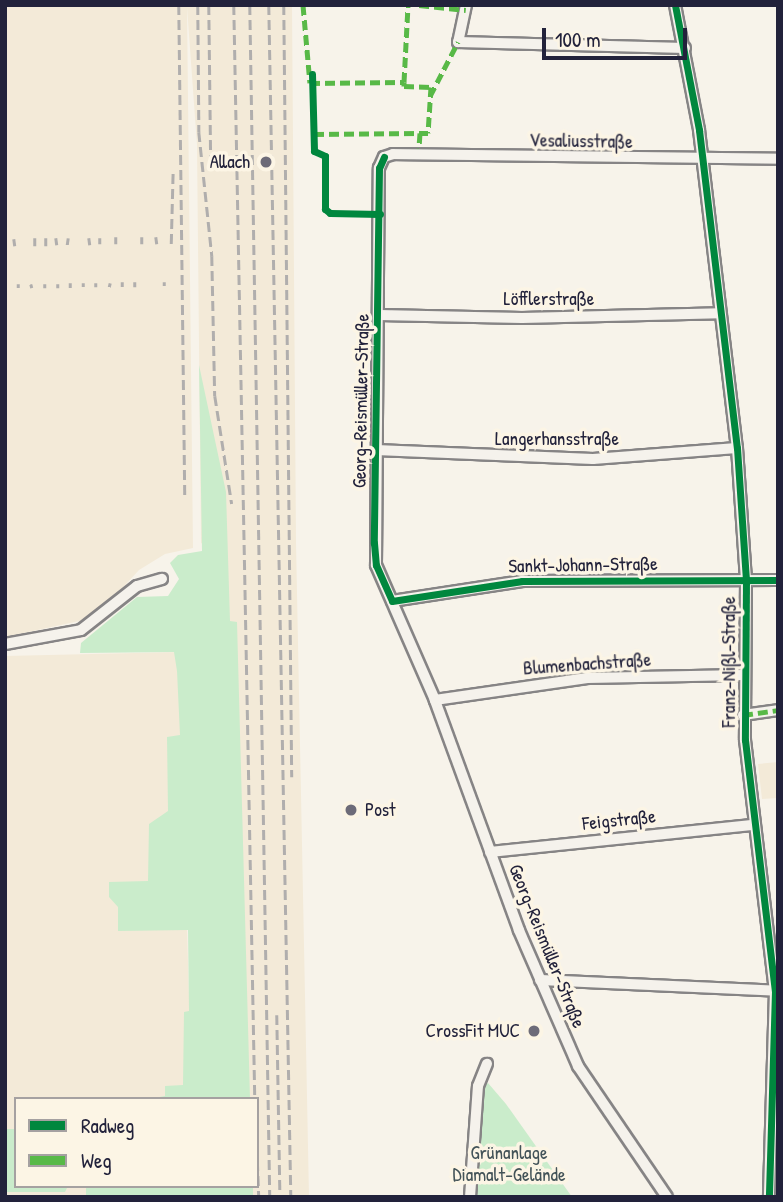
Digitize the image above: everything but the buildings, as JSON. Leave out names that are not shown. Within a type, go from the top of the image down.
[{"type":"street","points":[[467,5],[458,42],[685,48]]},
{"type":"street","name":"Franz-Nißl-Straße","points":[[675,5],[685,48],[702,161],[737,448],[746,581],[743,715],[752,825],[776,990],[769,1197]]},
{"type":"street","name":"Vesaliusstraße","points":[[384,157],[702,161],[778,159]]},
{"type":"street","name":"Georg-Reismüller-Straße","points":[[384,157],[379,168],[376,565],[435,700],[540,980],[592,1091],[667,1197]]},
{"type":"street","name":"Löfflerstraße","points":[[379,315],[522,318],[720,313]]},
{"type":"street","name":"Langerhansstraße","points":[[376,450],[593,459],[737,448]]},
{"type":"street","points":[[5,644],[81,630],[136,586],[162,579]]},
{"type":"street","name":"Sankt-Johann-Straße","points":[[392,601],[522,581],[778,580]]},
{"type":"street","name":"Blumenbachstraße","points":[[435,700],[587,678],[743,675]]},
{"type":"street","points":[[743,715],[778,710]]},
{"type":"street","name":"Feigstraße","points":[[490,852],[752,825]]},
{"type":"street","points":[[540,980],[776,990]]},
{"type":"street","points":[[470,1197],[478,1086],[487,1064]]},
{"type":"shaded area","points":[[5,5],[292,5],[296,542],[309,1197],[249,1197],[249,1188],[259,1188],[259,1097],[244,1097],[205,545],[201,543],[197,145],[187,7],[193,548],[165,554],[139,570],[105,607],[84,620],[5,637]]},
{"type":"shaded area","points":[[179,652],[192,1097],[14,1097],[14,1188],[130,1188],[125,1197],[5,1197],[5,656]]},
{"type":"shaded area","points":[[778,762],[778,798],[762,799],[758,764]]},
{"type":"green space","points":[[199,365],[226,492],[230,621],[237,622],[250,1097],[159,1097],[165,1096],[165,1086],[183,1085],[184,1012],[189,1011],[188,930],[118,931],[118,907],[109,897],[109,882],[148,881],[149,824],[168,811],[167,737],[180,735],[174,652],[80,653],[81,643],[137,597],[168,596],[179,579],[170,563],[178,555],[202,551]]},
{"type":"green space","name":"Grünanlage Diamalt-Gelände","points":[[488,1083],[572,1197],[476,1197],[482,1088]]},
{"type":"green space","points":[[5,1129],[14,1129],[14,1188],[67,1188],[65,1192],[5,1192]]},
{"type":"green space","points":[[86,1188],[253,1188],[253,1197],[86,1197]]},
{"type":"railway","points":[[179,5],[185,498]]},
{"type":"railway","points":[[198,5],[199,132],[212,256],[215,396],[232,504]]},
{"type":"railway","points":[[209,5],[211,161]]},
{"type":"railway","points":[[234,5],[255,1097]]},
{"type":"railway","points":[[250,5],[270,1197]]},
{"type":"railway","points":[[269,5],[291,1197]]},
{"type":"railway","points":[[284,5],[292,777]]},
{"type":"railway","points":[[171,244],[173,170]]},
{"type":"railway","points":[[116,237],[116,244]]},
{"type":"railway","points":[[142,237],[142,244]]},
{"type":"railway","points":[[156,237],[157,244]]},
{"type":"railway","points":[[35,238],[35,246]]},
{"type":"railway","points":[[46,238],[46,246]]},
{"type":"railway","points":[[56,238],[57,245]]},
{"type":"railway","points":[[67,245],[68,238]]},
{"type":"railway","points":[[89,238],[90,245]]},
{"type":"railway","points":[[100,238],[100,244]]},
{"type":"railway","points":[[14,239],[15,246]]},
{"type":"railway","points":[[122,282],[122,287]]},
{"type":"railway","points":[[135,282],[135,287]]},
{"type":"railway","points":[[70,283],[70,288]]},
{"type":"railway","points":[[109,287],[110,283]]},
{"type":"railway","points":[[31,284],[32,288]]},
{"type":"railway","points":[[277,1015],[280,1190]]},
{"type":"railway","points":[[259,1188],[259,1197]]},
{"type":"marked path","points":[[303,5],[310,83],[404,82],[408,5]]},
{"type":"marked path","points":[[419,5],[466,10]]},
{"type":"marked path","points":[[430,96],[458,42]]},
{"type":"marked path","points":[[404,82],[404,86],[431,87],[428,133],[420,133],[419,148]]},
{"type":"marked path","points":[[314,134],[420,133]]},
{"type":"marked path","points":[[743,715],[778,710]]},
{"type":"cycle path","points":[[675,5],[699,130],[737,448],[746,581],[745,740],[775,991],[769,1197]]},
{"type":"cycle path","points":[[312,74],[314,151],[325,156],[325,209],[330,213],[380,214]]},
{"type":"cycle path","points":[[384,157],[379,168],[374,543],[376,565],[392,601],[522,581],[778,580]]},
{"type":"place","name":"Allach","points":[[266,162]]},
{"type":"place","name":"Post","points":[[351,810]]},
{"type":"place","name":"CrossFit MUC","points":[[534,1031]]}]
